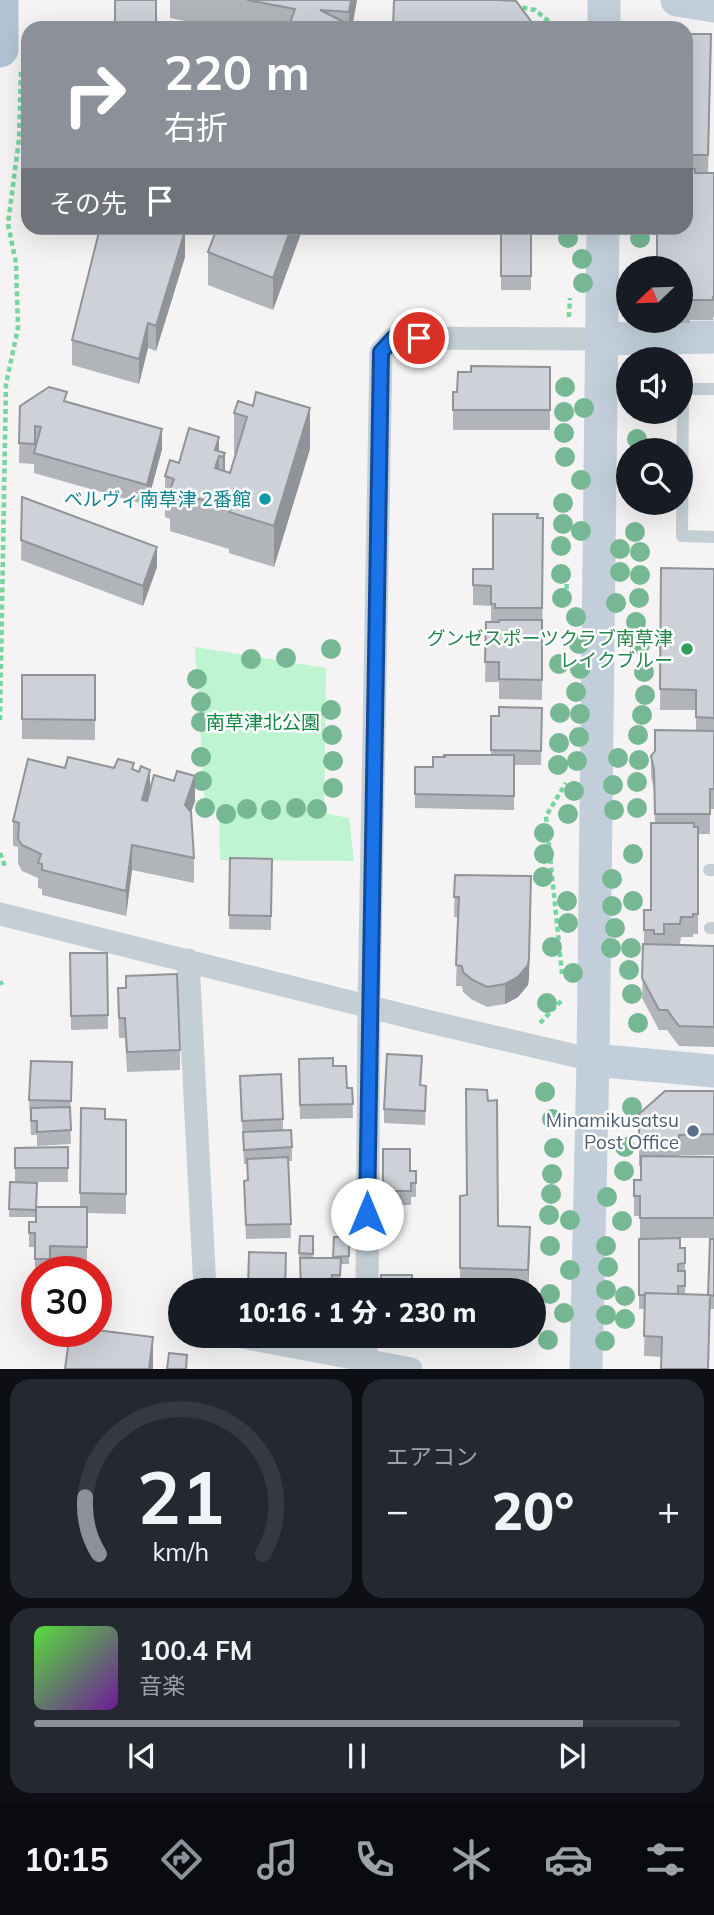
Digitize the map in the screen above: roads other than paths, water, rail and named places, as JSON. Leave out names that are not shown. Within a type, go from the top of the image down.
[{"type":"main road","points":[[0,0],[10,59]]},
{"type":"street","points":[[604,0],[604,21]]},
{"type":"street","points":[[677,0],[714,6]]},
{"type":"street","points":[[586,1369],[593,1060],[603,235]]},
{"type":"street","points":[[367,1278],[369,1007],[381,352],[394,338],[714,337]]},
{"type":"street","points":[[0,914],[593,1060],[714,1071]]},
{"type":"street","points":[[188,960],[204,1278]]},
{"type":"street","points":[[302,1348],[411,1369]]},
{"type":"street","points":[[366,1348],[366,1360]]},
{"type":"lane","points":[[714,389],[683,389],[682,536],[714,537]]},
{"type":"place","name":"ベルヴィ南草津 2番館","points":[[265,499]]},
{"type":"place","name":"グンゼスポーツクラブ南草津 レイクブルー","points":[[687,649]]},
{"type":"place","name":"Minamikusatsu Post Office","points":[[693,1131]]},
{"type":"park label","name":"南草津北公園","points":[[263,722]]}]
